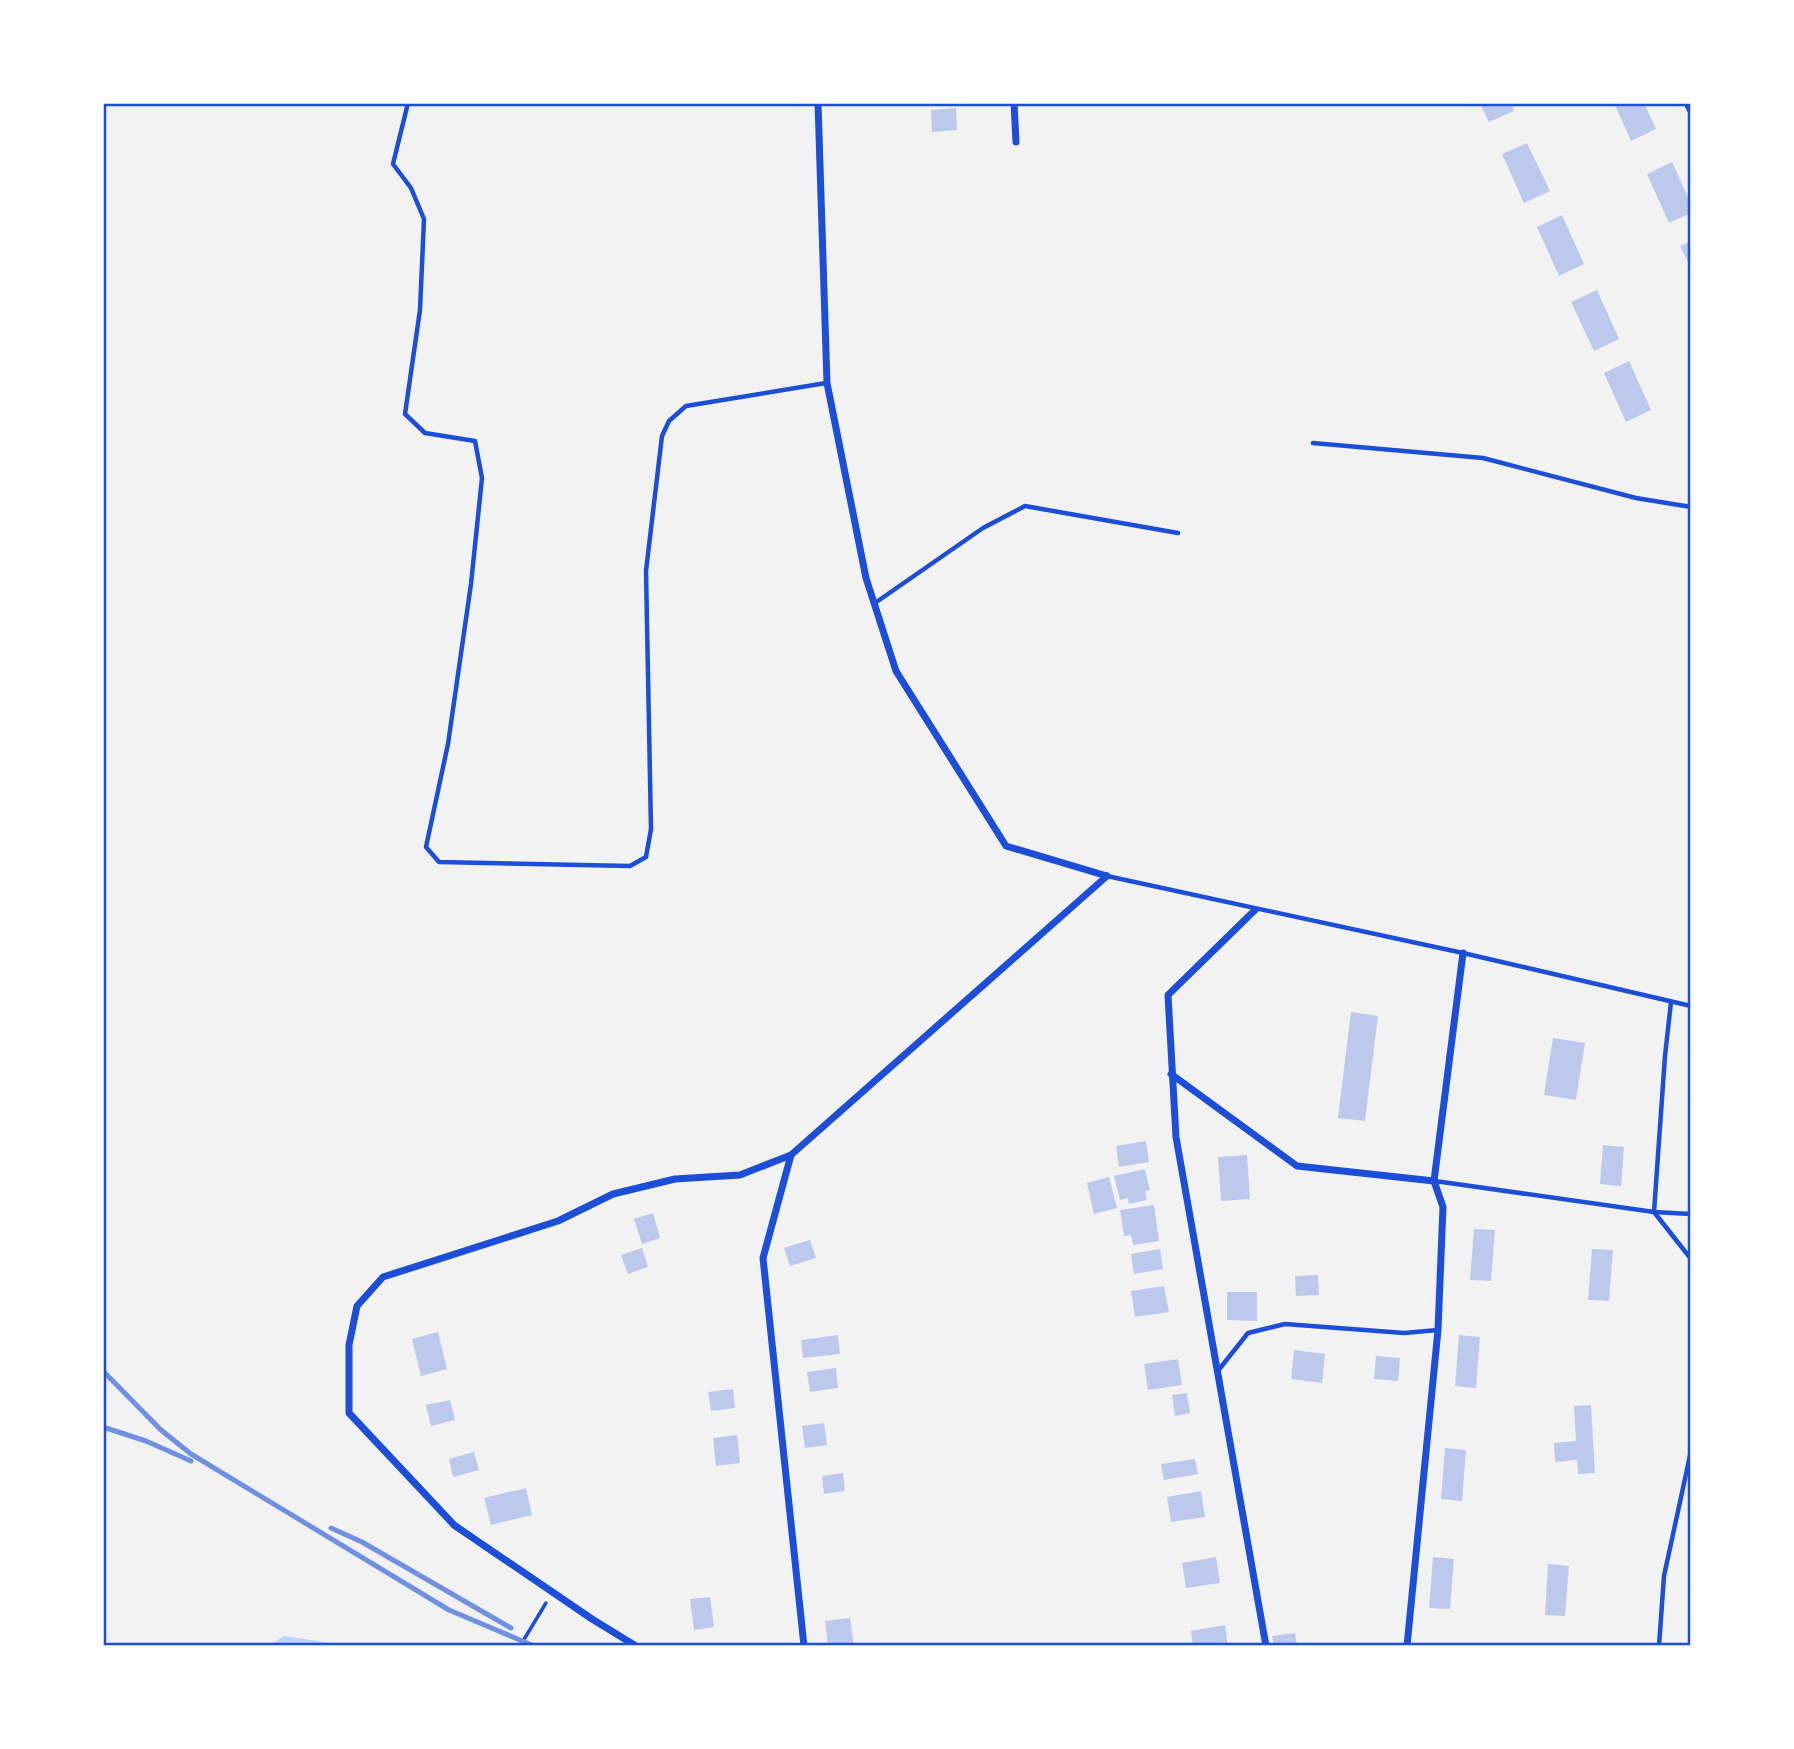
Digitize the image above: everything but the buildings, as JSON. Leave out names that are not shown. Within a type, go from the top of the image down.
[{"type":"street","points":[[818,103],[827,383],[866,578],[896,671],[1006,846],[1107,876]]},
{"type":"street","points":[[1014,103],[1016,142]]},
{"type":"street","points":[[1687,103],[1691,111]]},
{"type":"street","points":[[636,1646],[454,1525],[349,1413],[349,1345],[357,1306],[383,1277],[558,1221],[613,1195],[675,1179],[740,1175],[791,1155],[1107,876]]},
{"type":"street","points":[[1255,909],[1168,995],[1176,1137],[1266,1646]]},
{"type":"street","points":[[1407,1646],[1438,1330],[1443,1207],[1434,1181],[1463,953]]},
{"type":"street","points":[[1171,1074],[1297,1167],[1434,1181]]},
{"type":"street","points":[[791,1155],[763,1258],[804,1646]]},
{"type":"lane","points":[[408,103],[393,164],[411,188],[424,219],[420,310],[405,414],[425,433],[475,441],[482,478],[471,584],[448,744],[426,847],[439,862],[630,866],[646,858],[651,830],[646,571],[662,436],[669,421],[686,406],[827,383]]},
{"type":"lane","points":[[1313,443],[1483,458],[1636,498],[1691,507]]},
{"type":"lane","points":[[874,603],[983,528],[1025,506],[1178,533]]},
{"type":"lane","points":[[1107,876],[1463,953],[1691,1006]]},
{"type":"lane","points":[[1671,1002],[1654,1212],[1691,1259]]},
{"type":"lane","points":[[1434,1181],[1654,1212],[1691,1214]]},
{"type":"lane","points":[[1216,1374],[1248,1333],[1285,1324],[1404,1333],[1438,1330]]},
{"type":"lane","points":[[1659,1646],[1664,1576],[1691,1451]]},
{"type":"path","points":[[520,1646],[539,1611],[554,1593]]},
{"type":"water","points":[[284,1636],[338,1644],[347,1646],[269,1646]]},
{"type":"railway","points":[[103,1371],[161,1430],[191,1454],[449,1610],[534,1646]]},
{"type":"railway","points":[[103,1427],[146,1441],[191,1461]]},
{"type":"railway","points":[[331,1528],[362,1542],[511,1628]]}]
